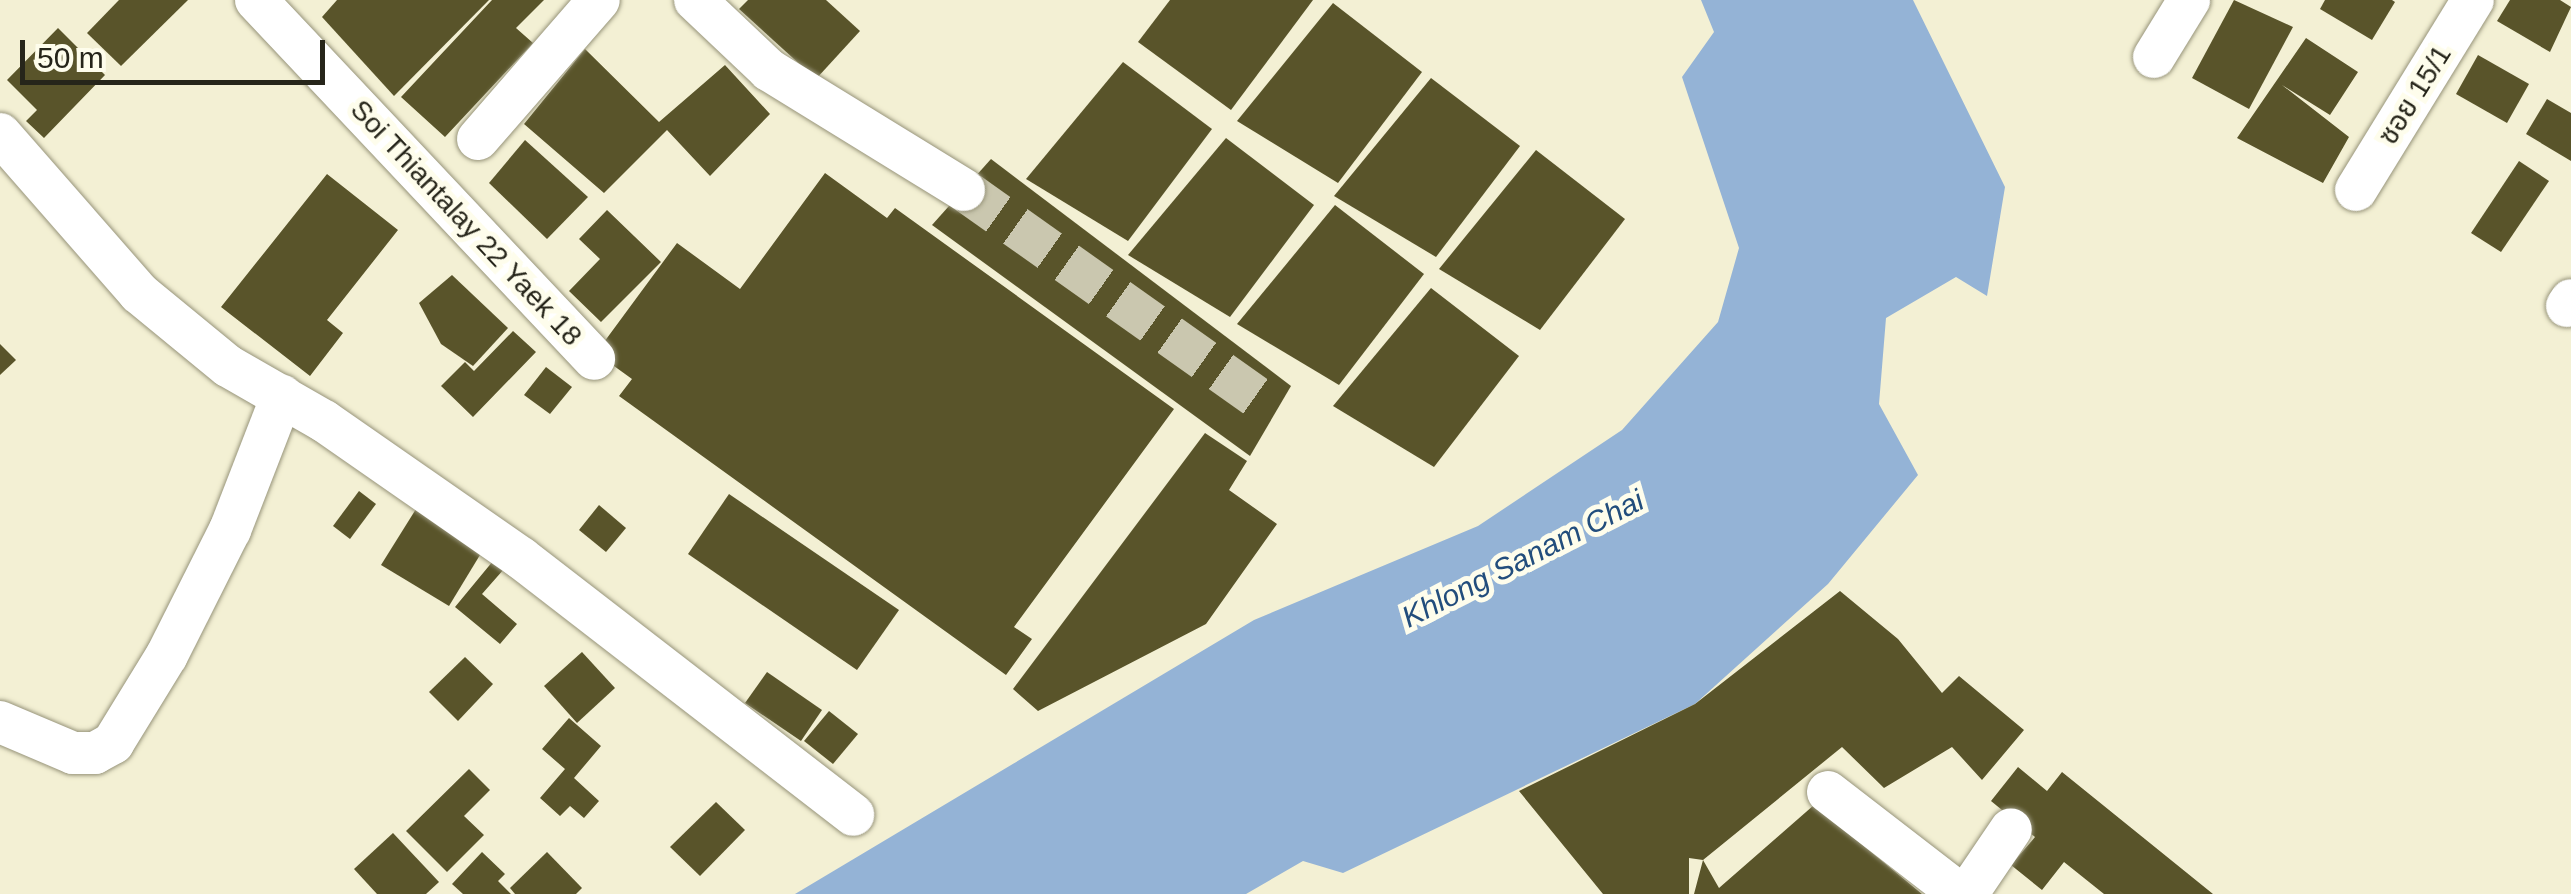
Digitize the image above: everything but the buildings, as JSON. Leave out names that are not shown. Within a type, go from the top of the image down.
[{"type":"street","name":"Soi Thiantalay 22 Yaek 18","points":[[256,0],[594,358]]},
{"type":"street","points":[[478,139],[600,0]]},
{"type":"street","points":[[695,0],[769,70],[964,190]]},
{"type":"street","points":[[2154,57],[2189,0]]},
{"type":"street","name":"ซอย 15/1","points":[[2356,190],[2473,0]]},
{"type":"street","points":[[0,134],[138,293],[228,366],[282,396],[536,568],[853,815]]},
{"type":"street","points":[[0,722],[73,753],[95,753],[120,734],[230,530],[282,396]]},
{"type":"street","points":[[1828,792],[1964,894],[2011,828]]},
{"type":"water","name":"Khlong Sanam Chai","points":[[1701,0],[1913,0],[2005,187],[1987,296],[1956,277],[1886,318],[1879,404],[1918,475],[1828,584],[1695,704],[1343,873],[1303,861],[1246,894],[795,894],[1254,620],[1478,526],[1622,430],[1718,322],[1739,248],[1682,77],[1714,32]]},
{"type":"tunnel","points":[[964,190],[1256,397]]}]
